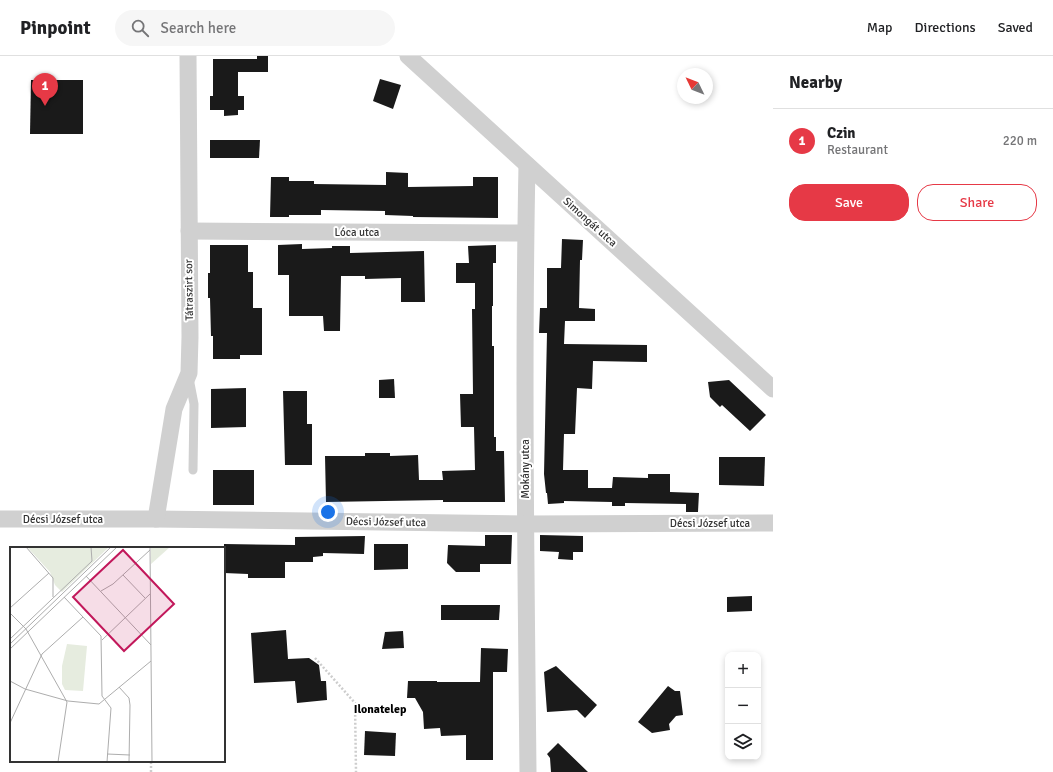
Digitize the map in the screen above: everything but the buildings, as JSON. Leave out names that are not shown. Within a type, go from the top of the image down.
[{"type":"street","name":"Tátraszirt sor","points":[[156,519],[174,409],[188,373],[190,337],[188,232],[188,56]]},
{"type":"street","name":"Simongát utca","points":[[408,56],[773,389]]},
{"type":"street","name":"Mokány utca","points":[[527,165],[525,233],[528,772]]},
{"type":"street","name":"Lóca utca","points":[[188,232],[525,233]]},
{"type":"street","name":"Décsi József utca","points":[[0,519],[156,519],[526,524],[773,523]]},
{"type":"lane","points":[[188,373],[194,404],[193,470]]},
{"type":"path","points":[[315,658],[356,703],[356,772]]},
{"type":"place","name":"Czin","points":[[45,106]]},
{"type":"district","name":"Ilonatelep","points":[[380,709]]}]
